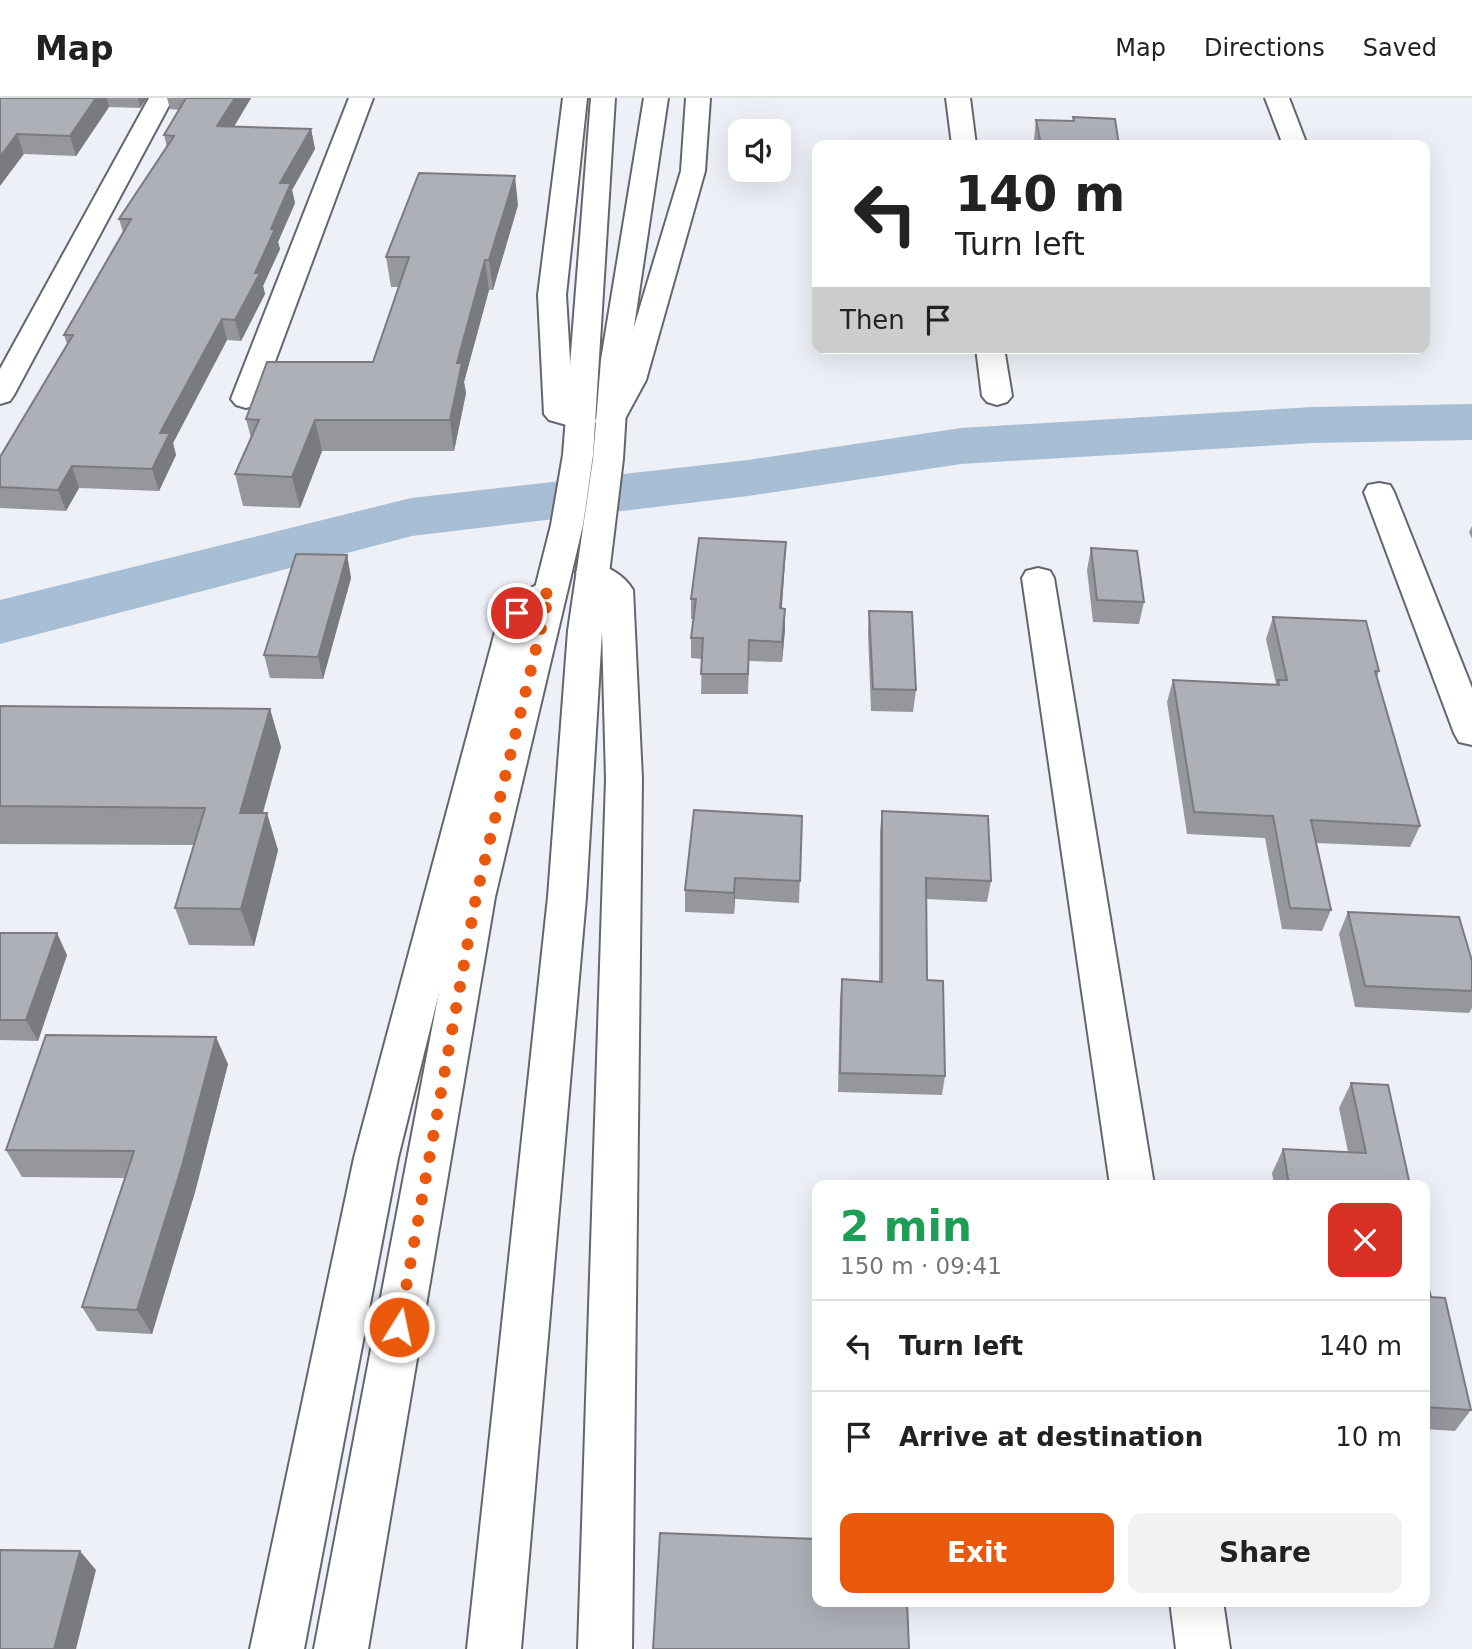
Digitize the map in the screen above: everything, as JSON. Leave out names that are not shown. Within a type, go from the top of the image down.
[{"type":"street","points":[[0,395],[161,98]]},
{"type":"street","points":[[246,399],[361,98]]},
{"type":"street","points":[[575,98],[552,295],[559,414],[581,420]]},
{"type":"street","points":[[593,457],[581,420],[603,98]]},
{"type":"street","points":[[610,422],[615,359],[656,98]]},
{"type":"street","points":[[341,1649],[476,897],[550,591],[582,527],[593,457],[632,380],[693,171],[698,98]]},
{"type":"street","points":[[958,98],[963,140]]},
{"type":"street","points":[[1277,98],[1293,140]]},
{"type":"street","points":[[991,354],[996,396]]},
{"type":"street","points":[[1379,492],[1472,733]]},
{"type":"street","points":[[494,1649],[565,911],[585,631],[592,572],[582,527]]},
{"type":"street","points":[[592,572],[617,590],[624,779],[605,1649]]},
{"type":"street","points":[[1038,578],[1131,1180]]},
{"type":"street","points":[[277,1649],[376,1158],[517,613],[550,591]]},
{"type":"street","points":[[1197,1607],[1203,1649]]},
{"type":"building","points":[[0,98],[96,98],[70,136],[17,134],[0,157]]},
{"type":"building","points":[[186,98],[235,98],[217,126],[311,129],[280,183],[291,183],[271,229],[275,229],[255,273],[260,273],[235,320],[222,319],[160,433],[170,433],[152,469],[72,466],[58,490],[0,487],[0,457],[73,335],[64,335],[131,219],[119,219],[174,136],[164,135]]},
{"type":"building","points":[[1073,117],[1115,119],[1118,140],[1040,140],[1036,120],[1074,121]]},
{"type":"building","points":[[419,173],[515,176],[489,260],[485,260],[457,363],[462,363],[450,420],[315,420],[292,477],[235,474],[259,420],[246,419],[267,362],[373,362],[409,257],[386,257]]},
{"type":"building","points":[[699,538],[786,542],[780,608],[785,609],[782,642],[749,640],[748,674],[701,674],[703,638],[691,638],[696,599],[691,599]]},
{"type":"building","points":[[1091,548],[1137,551],[1144,602],[1097,600]]},
{"type":"building","points":[[296,554],[347,555],[318,657],[264,655]]},
{"type":"building","points":[[869,611],[912,612],[916,690],[873,689]]},
{"type":"building","points":[[1273,617],[1366,621],[1379,671],[1375,671],[1420,826],[1311,820],[1331,910],[1290,908],[1273,816],[1194,812],[1173,680],[1279,685],[1278,680],[1287,680]]},
{"type":"building","points":[[0,706],[270,709],[240,813],[267,813],[241,909],[175,908],[205,808],[0,806]]},
{"type":"building","points":[[694,810],[802,816],[800,881],[735,878],[734,893],[685,890]]},
{"type":"building","points":[[882,811],[988,816],[991,881],[926,878],[927,980],[943,981],[945,1076],[840,1073],[842,979],[882,982]]},
{"type":"building","points":[[1348,912],[1459,917],[1472,961],[1472,991],[1365,986]]},
{"type":"building","points":[[0,933],[57,933],[26,1020],[0,1020]]},
{"type":"building","points":[[46,1035],[216,1037],[182,1166],[137,1310],[82,1307],[134,1151],[6,1150]]},
{"type":"building","points":[[1351,1083],[1388,1085],[1409,1180],[1288,1180],[1283,1149],[1366,1153]]},
{"type":"building","points":[[1430,1293],[1431,1297],[1445,1298],[1471,1410],[1430,1407]]},
{"type":"building","points":[[660,1533],[812,1539],[812,1607],[907,1607],[909,1649],[653,1649]]},
{"type":"building","points":[[0,1550],[80,1551],[54,1649],[0,1649]]},
{"type":"waterway","points":[[0,622],[411,517],[748,478],[961,446],[1313,425],[1472,422]]},
{"type":"route","points":[[399,1327],[476,897],[550,591],[517,613]]}]
